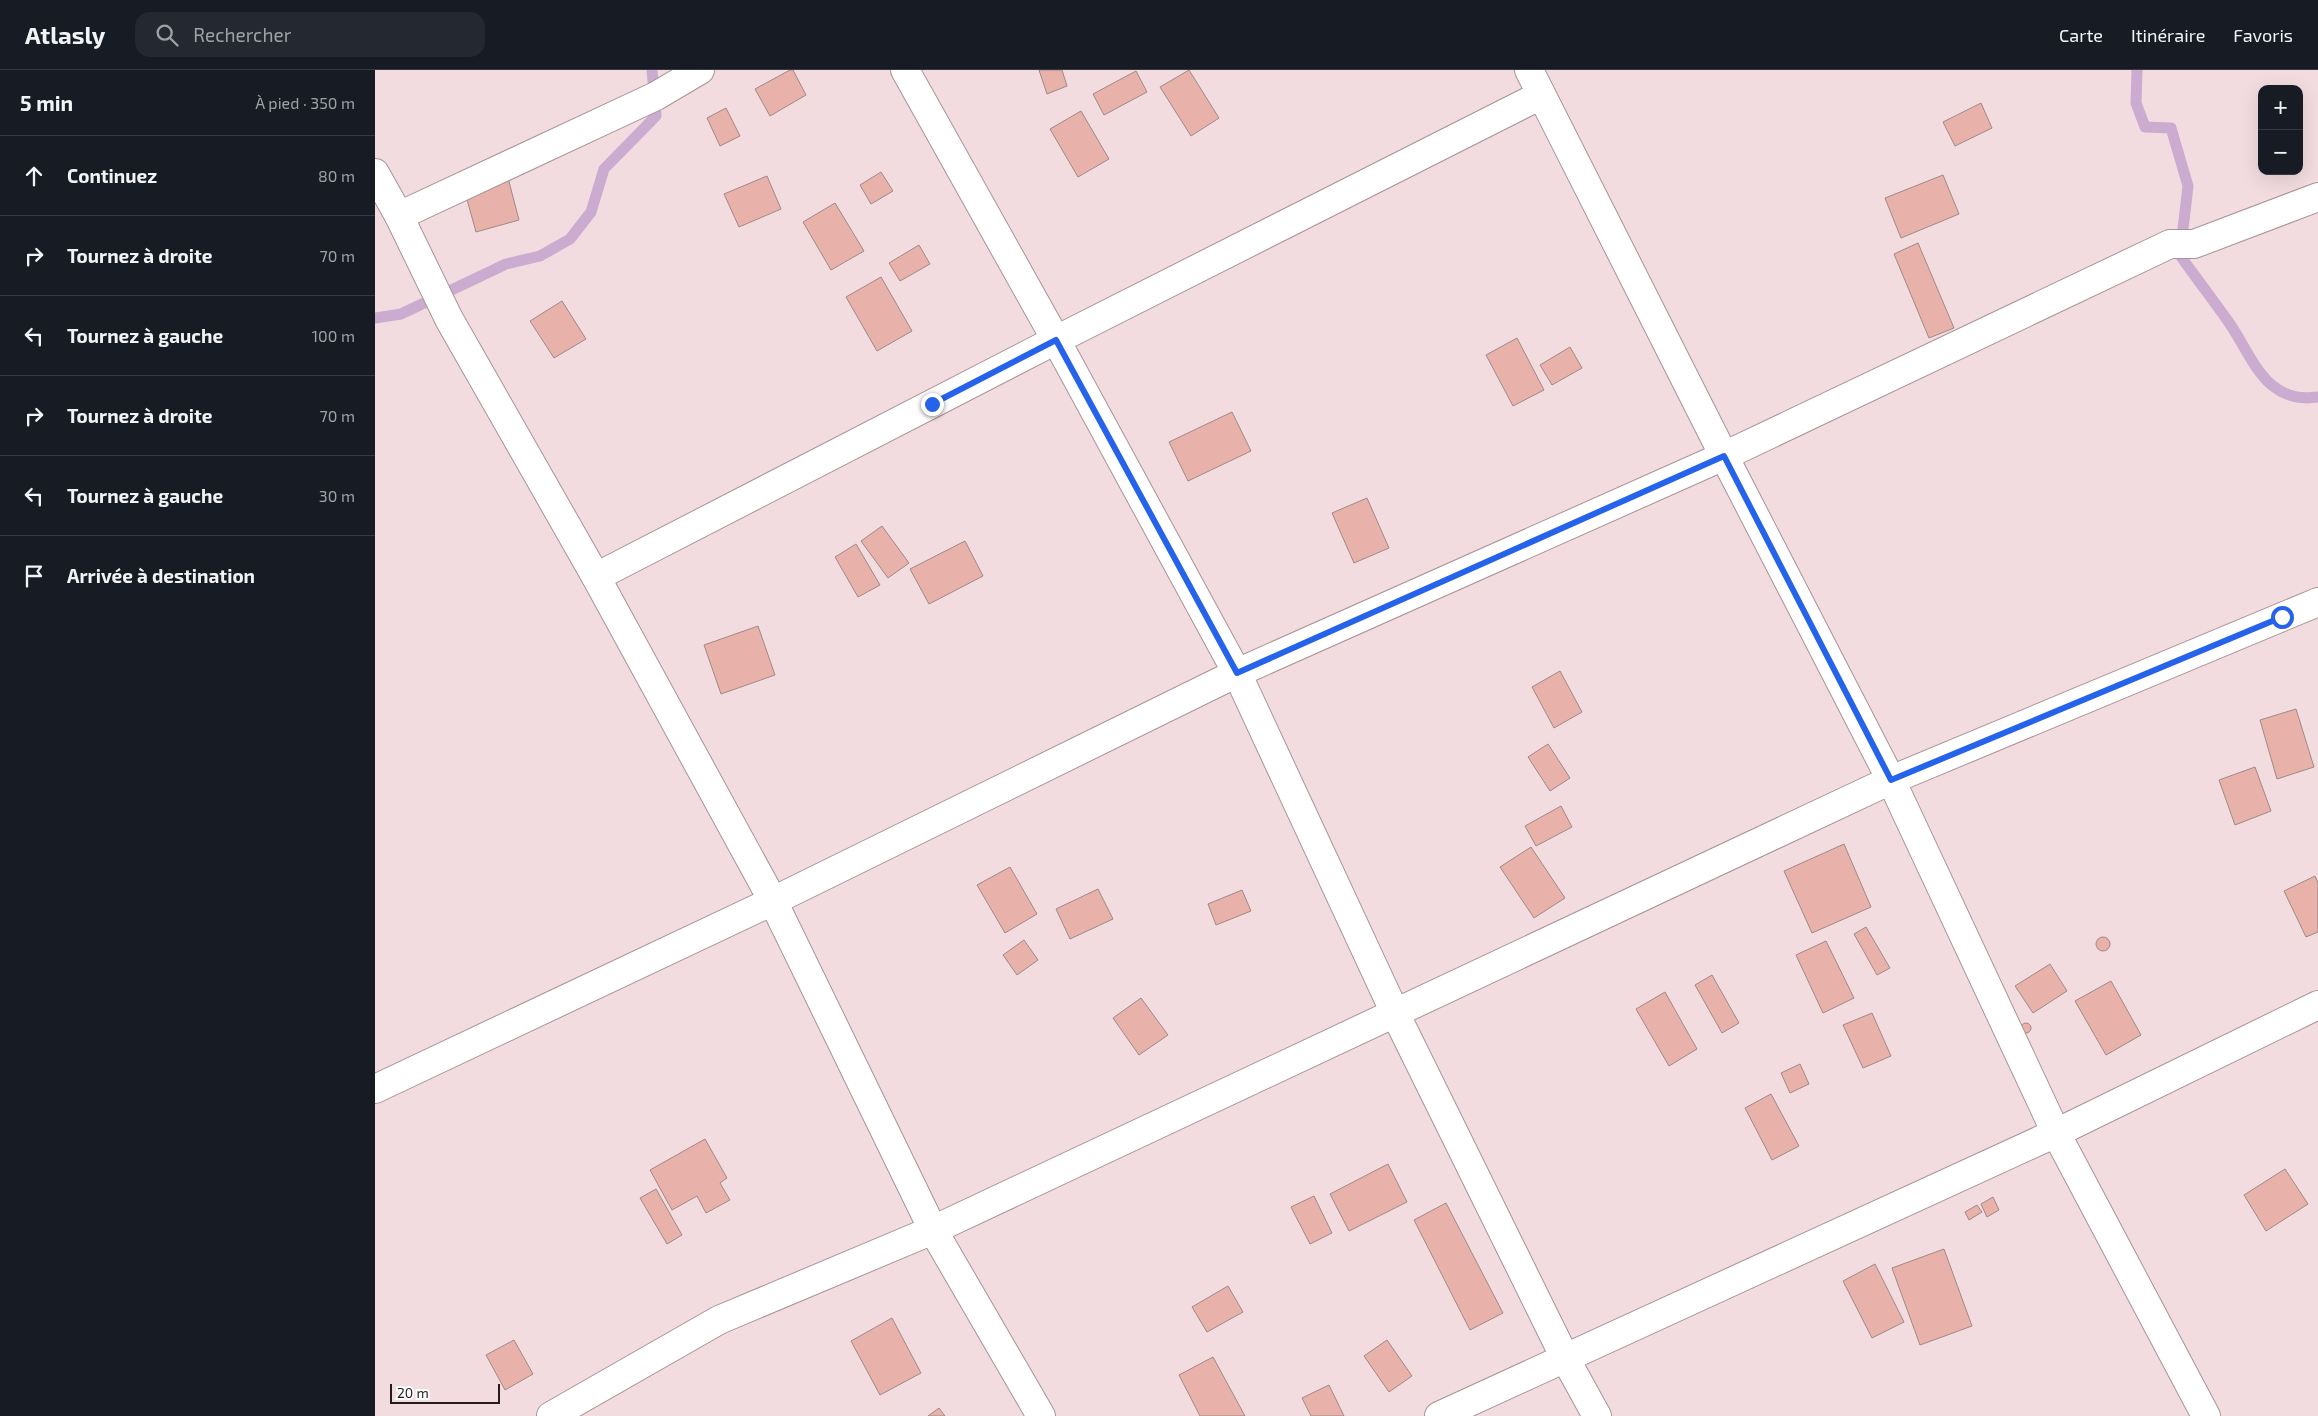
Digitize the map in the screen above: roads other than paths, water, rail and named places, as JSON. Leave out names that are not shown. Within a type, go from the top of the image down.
[{"type":"street","points":[[399,216],[655,96],[700,70]]},
{"type":"street","points":[[905,70],[1056,340],[1237,673],[1395,1013],[1565,1358],[1597,1416]]},
{"type":"street","points":[[1529,70],[1724,456],[1891,780],[2056,1133],[2206,1416]]},
{"type":"street","points":[[596,577],[1056,340],[1541,95]]},
{"type":"street","points":[[375,173],[399,216],[449,319],[596,577],[773,901],[933,1230],[1041,1416]]},
{"type":"street","points":[[375,1089],[773,901],[1237,673],[1724,456],[2182,244],[2318,197]]},
{"type":"street","points":[[551,1416],[719,1320],[933,1230],[1891,780],[2318,602]]},
{"type":"street","points":[[1439,1416],[2056,1133],[2318,1005]]},
{"type":"waterway","points":[[375,318],[401,314],[506,264],[540,256],[570,239],[591,212],[604,169],[656,116],[652,70]]},
{"type":"waterway","points":[[2137,70],[2136,103],[2145,127],[2171,128],[2188,186],[2180,255],[2230,324],[2263,376],[2273,386],[2286,394],[2300,398],[2318,397]]}]
